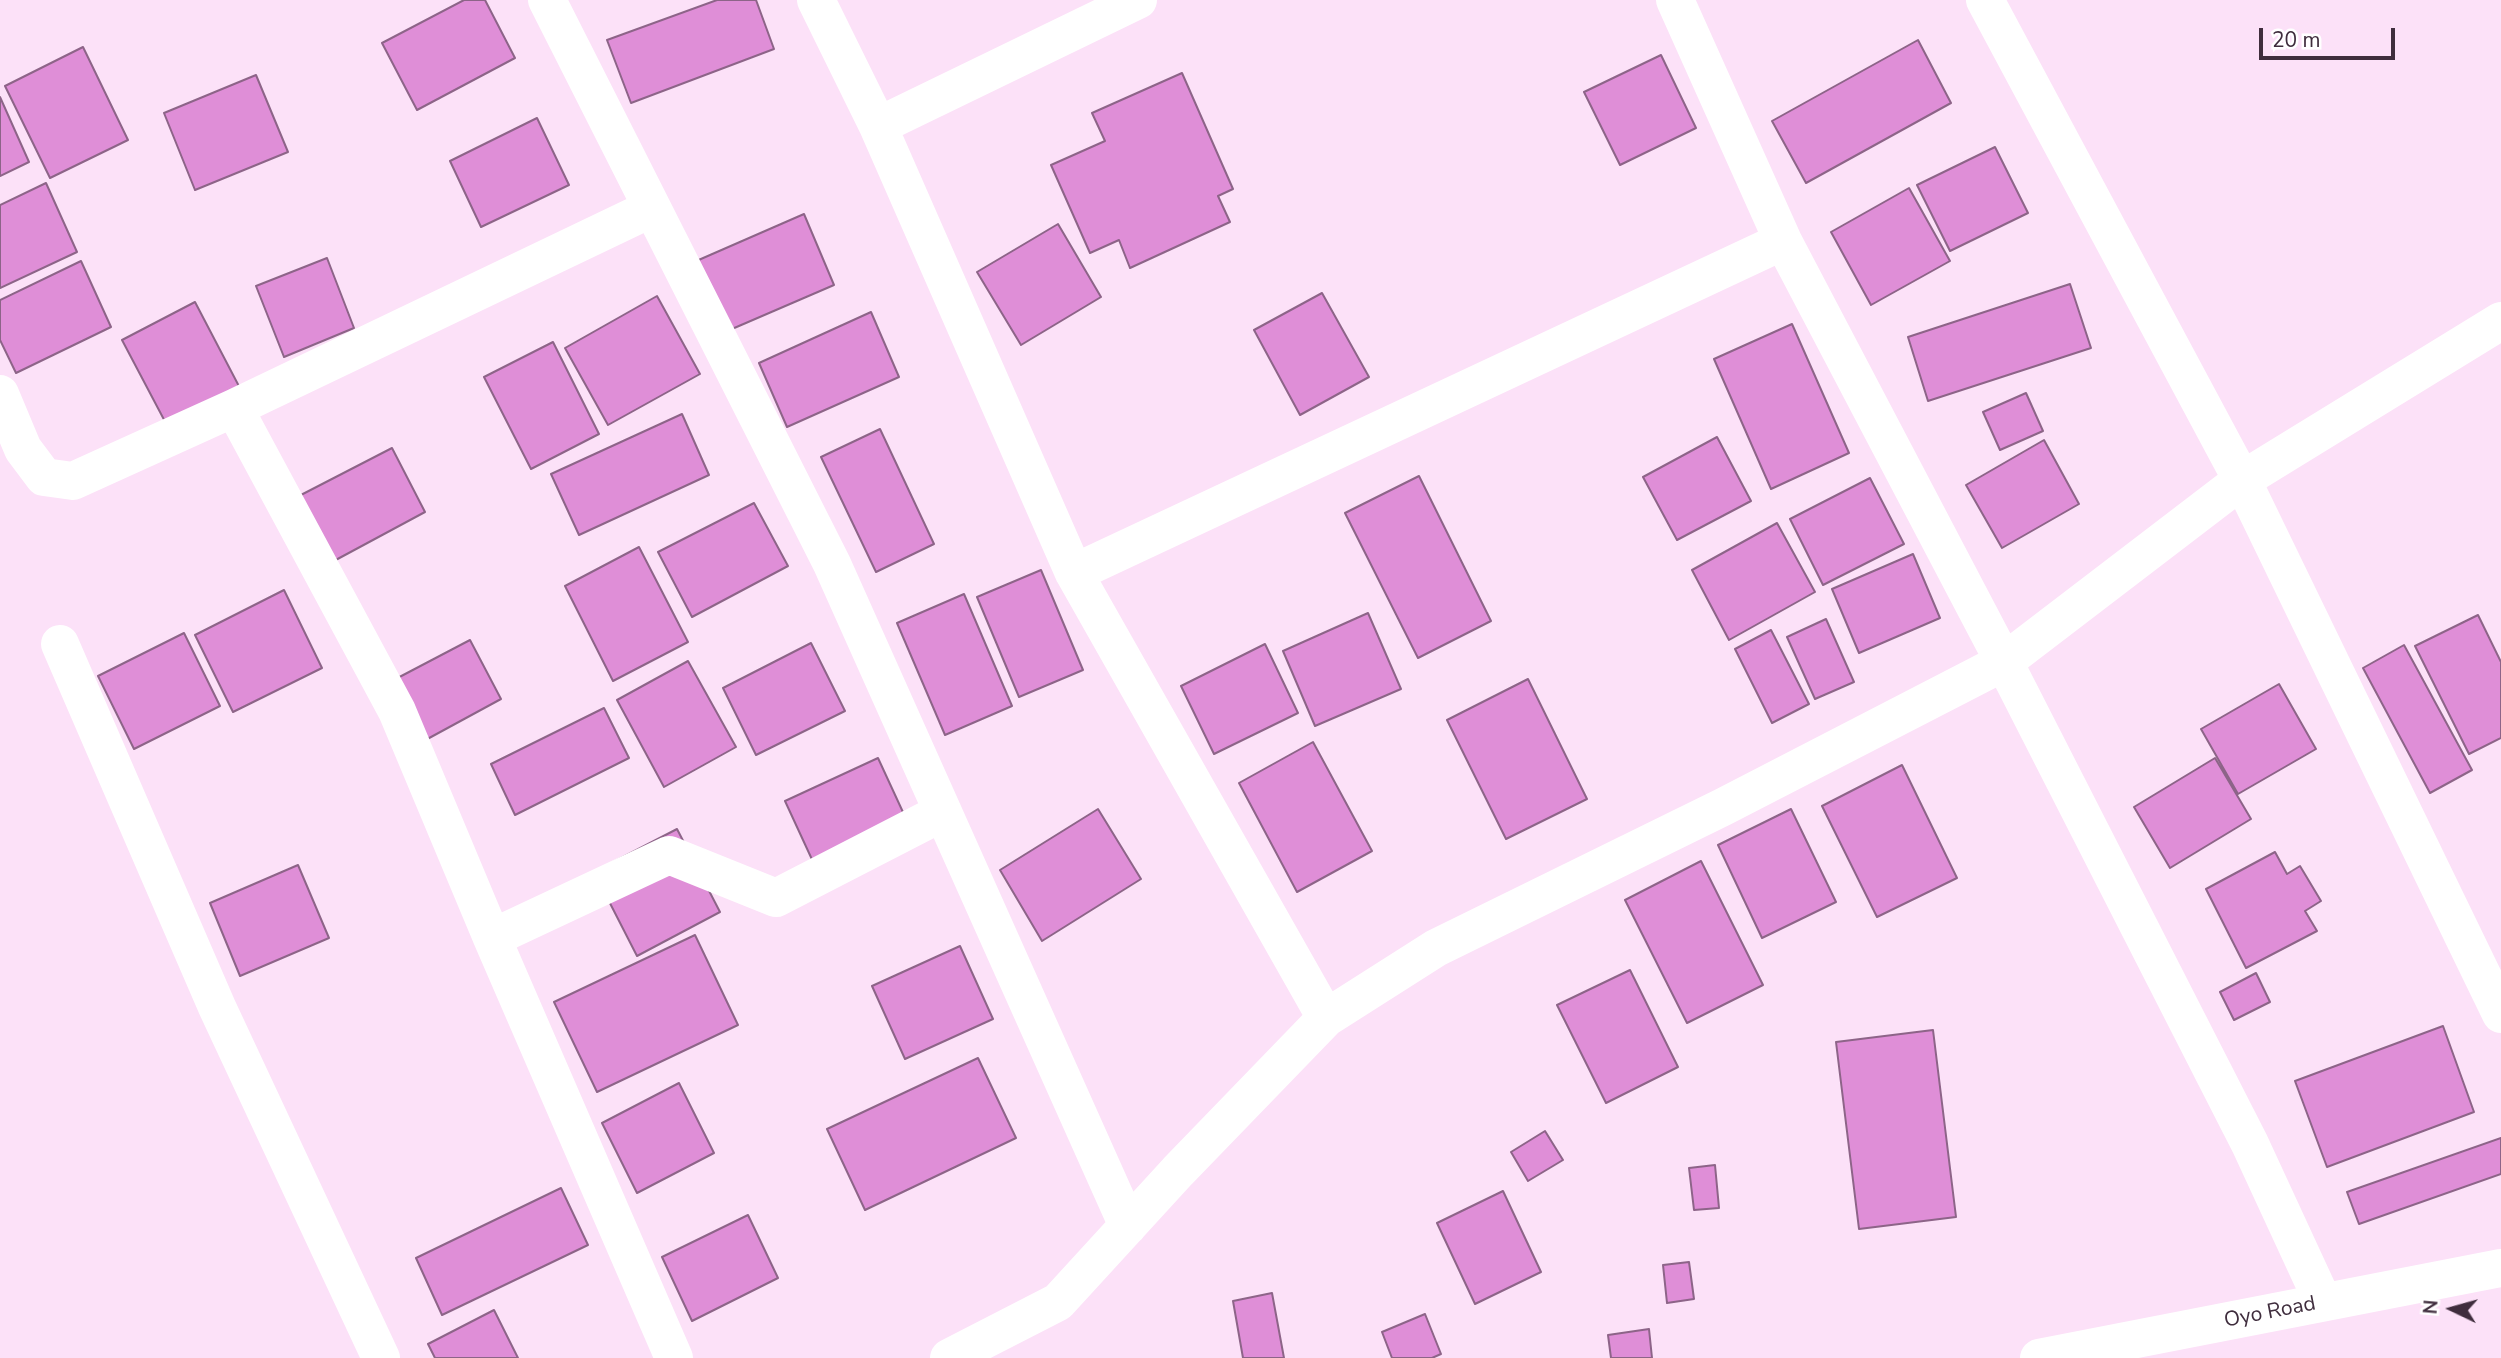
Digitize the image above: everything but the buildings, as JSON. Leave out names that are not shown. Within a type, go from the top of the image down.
[{"type":"street","points":[[547,0],[832,564],[1128,1226]]},
{"type":"street","points":[[816,0],[878,126],[1074,573],[1326,1018]]},
{"type":"street","points":[[878,126],[1138,0]]},
{"type":"street","points":[[1675,0],[1783,241],[2004,662],[2250,1144],[2323,1303]]},
{"type":"street","points":[[1985,0],[2242,480],[2501,1014]]},
{"type":"street","points":[[0,394],[23,449],[44,477],[73,481],[234,408],[652,208]]},
{"type":"street","points":[[1074,573],[1783,241]]},
{"type":"street","points":[[949,1358],[1058,1301],[1326,1018],[1436,948],[1723,807],[2004,662],[2242,480],[2501,321]]},
{"type":"street","points":[[234,408],[397,711],[492,939],[674,1358]]},
{"type":"street","points":[[60,644],[217,1007],[381,1358]]},
{"type":"street","points":[[492,939],[669,855],[776,898],[943,812]]},
{"type":"street","name":"Oyo Road","points":[[2039,1358],[2501,1268]]}]
